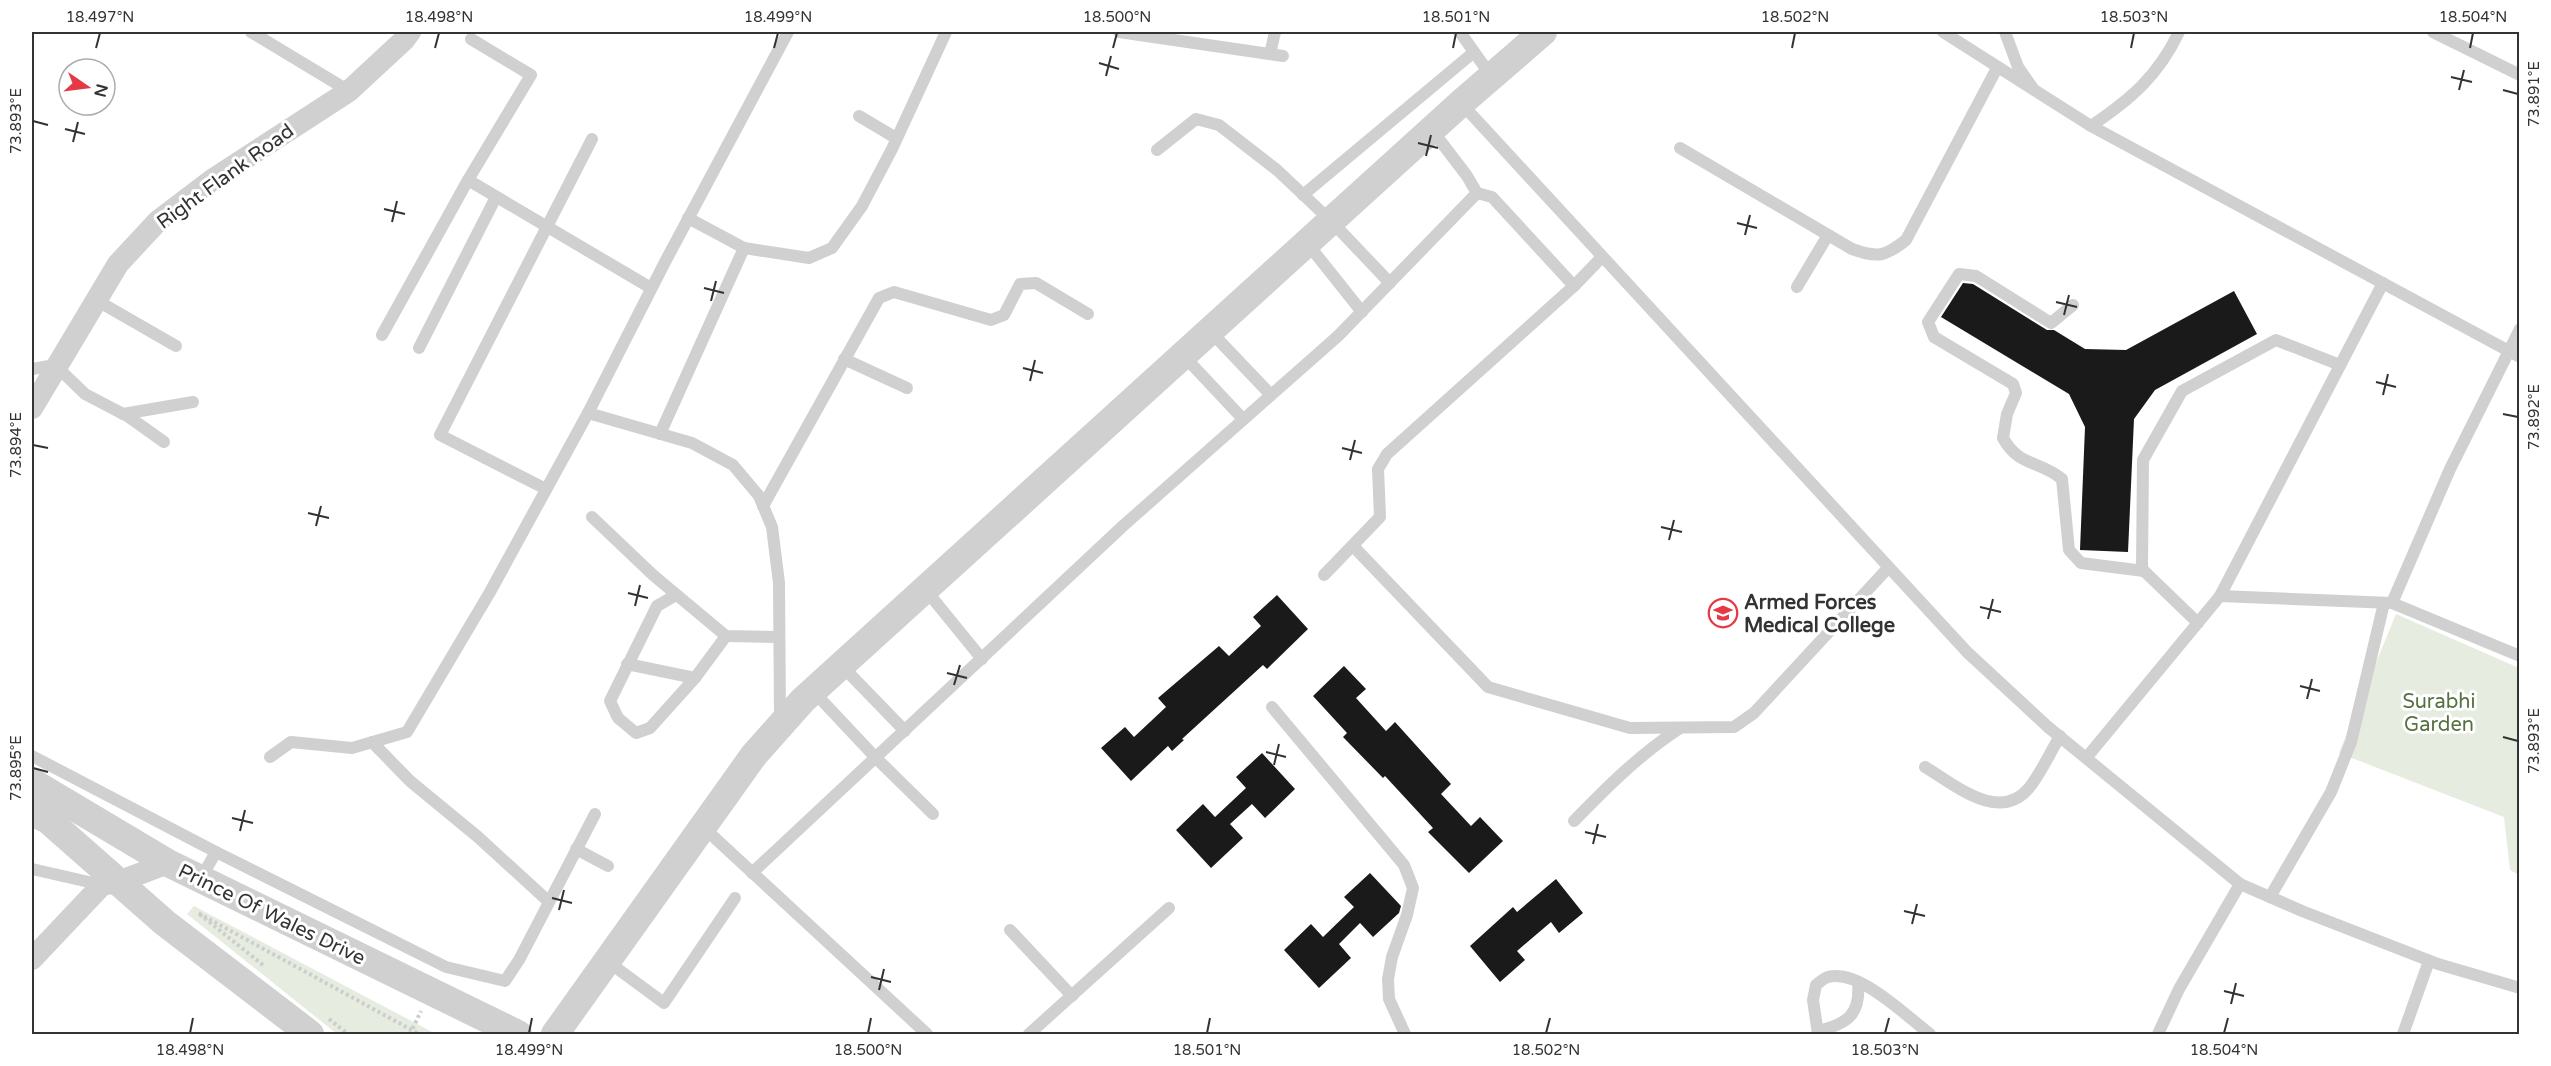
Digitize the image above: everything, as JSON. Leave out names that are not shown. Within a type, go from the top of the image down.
[{"type":"street","name":"Right Flank Road","points":[[32,408],[118,264],[158,221],[213,180],[349,91],[410,32]]},
{"type":"street","points":[[555,1035],[754,755],[813,691],[1461,103],[1543,32]]},
{"type":"street","name":"Prince Of Wales Drive","points":[[32,782],[168,863],[518,1035]]},
{"type":"street","points":[[32,812],[48,820],[110,884],[304,1026]]},
{"type":"street","points":[[32,959],[110,884],[168,863]]},
{"type":"lane","points":[[251,32],[349,91]]},
{"type":"lane","points":[[270,757],[291,742],[352,748],[407,732],[489,592],[588,413],[651,288],[788,32]]},
{"type":"lane","points":[[688,218],[744,248],[809,258],[832,248],[862,206],[946,32]]},
{"type":"lane","points":[[1119,32],[1152,34],[1283,56]]},
{"type":"lane","points":[[1270,54],[1275,32]]},
{"type":"lane","points":[[1460,32],[1492,77]]},
{"type":"lane","points":[[1943,32],[2091,126],[2514,354]]},
{"type":"lane","points":[[2005,32],[2018,67],[2035,91]]},
{"type":"lane","points":[[2091,126],[2122,105],[2160,68],[2179,32]]},
{"type":"lane","points":[[2433,32],[2520,75]]},
{"type":"lane","points":[[382,335],[468,180],[531,75],[471,39]]},
{"type":"lane","points":[[1303,195],[1474,52]]},
{"type":"lane","points":[[1680,148],[1852,249],[1872,256],[1891,252],[1906,240],[1997,68]]},
{"type":"lane","points":[[1461,103],[1967,652],[2086,758],[2240,884],[2429,961],[2520,988]]},
{"type":"lane","points":[[859,116],[896,138]]},
{"type":"lane","points":[[1157,150],[1196,119],[1219,125],[1276,170],[1331,221],[1390,283]]},
{"type":"lane","points":[[1432,130],[1477,193],[1492,197],[1574,286]]},
{"type":"lane","points":[[546,489],[440,435],[592,139]]},
{"type":"lane","points":[[468,180],[651,288]]},
{"type":"lane","points":[[752,873],[1124,525],[1338,336],[1477,193]]},
{"type":"lane","points":[[419,348],[496,197]]},
{"type":"lane","points":[[1797,287],[1828,235]]},
{"type":"lane","points":[[1307,243],[1362,312]]},
{"type":"lane","points":[[660,434],[744,248]]},
{"type":"lane","points":[[1324,575],[1380,517],[1378,469],[1387,454],[1574,286],[1602,257]]},
{"type":"lane","points":[[2073,305],[2051,322],[1976,276],[1959,274],[1928,322],[1934,337],[2013,384],[2016,393],[2007,414],[2003,438],[2009,449],[2023,460],[2049,468],[2062,479],[2070,550],[2081,563],[2144,571]]},
{"type":"lane","points":[[763,506],[879,298],[894,292],[991,320],[1004,315],[1020,284],[1036,283],[1088,314]]},
{"type":"lane","points":[[2086,758],[2220,596],[2383,283]]},
{"type":"lane","points":[[96,300],[176,346]]},
{"type":"lane","points":[[2270,897],[2335,782],[2351,742],[2388,603],[2450,469],[2514,354],[2520,329]]},
{"type":"lane","points":[[1210,331],[1271,395]]},
{"type":"lane","points":[[2198,623],[2142,569],[2143,460],[2182,391],[2276,340],[2340,365]]},
{"type":"lane","points":[[1183,355],[1244,420]]},
{"type":"lane","points":[[844,359],[907,388]]},
{"type":"lane","points":[[32,369],[56,365],[85,394],[123,414],[164,442]]},
{"type":"lane","points":[[123,414],[193,402]]},
{"type":"lane","points":[[588,413],[692,443],[733,465],[759,496],[771,527],[779,584],[780,726]]},
{"type":"lane","points":[[592,518],[676,595],[726,636],[779,637]]},
{"type":"lane","points":[[1353,546],[1488,687],[1630,728],[1734,727],[1754,713],[1888,568]]},
{"type":"lane","points":[[925,589],[982,659]]},
{"type":"lane","points":[[676,595],[657,606],[610,701],[618,718],[636,733],[650,728],[695,678],[726,636]]},
{"type":"lane","points":[[2220,596],[2388,603],[2520,656]]},
{"type":"lane","points":[[627,664],[695,678]]},
{"type":"lane","points":[[841,665],[905,731]]},
{"type":"lane","points":[[813,691],[933,814]]},
{"type":"lane","points":[[1272,707],[1404,865],[1413,888],[1388,979],[1389,999],[1405,1035]]},
{"type":"lane","points":[[1574,820],[1623,770],[1650,748],[1681,728]]},
{"type":"lane","points":[[1925,767],[1981,800],[1997,804],[2013,801],[2028,789],[2060,736]]},
{"type":"lane","points":[[372,742],[410,781],[478,837],[548,901]]},
{"type":"lane","points":[[32,756],[216,852],[446,967],[505,981],[595,814]]},
{"type":"lane","points":[[703,827],[927,1035]]},
{"type":"lane","points":[[576,849],[608,866]]},
{"type":"lane","points":[[201,878],[216,852]]},
{"type":"lane","points":[[32,868],[110,884]]},
{"type":"lane","points":[[2158,1035],[2179,989],[2240,884]]},
{"type":"lane","points":[[607,961],[664,1003],[735,898]]},
{"type":"lane","points":[[1029,1035],[1169,908]]},
{"type":"lane","points":[[1010,930],[1072,996]]},
{"type":"lane","points":[[2403,1035],[2429,961]]},
{"type":"lane","points":[[1858,982],[1859,998],[1853,1014],[1846,1022],[1818,1033],[1814,1000],[1816,985],[1827,977],[1845,976],[1869,987],[1930,1035]]},
{"type":"path","points":[[264,966],[198,913],[411,1033],[419,1035]]},
{"type":"path","points":[[304,1026],[348,1035]]},
{"type":"green space","name":"Surabhi Garden","points":[[2396,614],[2519,668],[2519,875],[2510,870],[2504,817],[2339,753]]},
{"type":"green space","points":[[194,906],[436,1034],[337,1034],[187,914]]},
{"type":"building","points":[[1963,283],[1973,284],[2047,330],[2054,330],[2085,349],[2126,350],[2234,291],[2257,334],[2155,390],[2134,419],[2128,552],[2080,550],[2085,427],[2069,394],[1941,317]]},
{"type":"building","points":[[1277,595],[1308,629],[1267,669],[1263,665],[1182,739],[1184,740],[1172,751],[1168,746],[1131,781],[1101,748],[1125,727],[1134,737],[1166,707],[1158,698],[1219,646],[1229,656],[1261,626],[1253,617]]},
{"type":"building","points":[[1344,666],[1366,689],[1356,698],[1386,731],[1395,722],[1451,784],[1441,794],[1471,826],[1480,817],[1503,841],[1469,873],[1428,832],[1433,828],[1385,776],[1383,778],[1343,737],[1347,733],[1313,696]]},
{"type":"building","points":[[1262,753],[1295,789],[1265,818],[1252,804],[1230,824],[1243,838],[1211,868],[1176,830],[1203,804],[1215,817],[1246,788],[1236,777]]},
{"type":"building","points":[[1370,873],[1401,906],[1399,913],[1373,937],[1360,923],[1339,944],[1351,958],[1319,988],[1284,950],[1311,924],[1323,937],[1354,907],[1344,897]]},
{"type":"building","points":[[1556,879],[1583,913],[1559,933],[1551,922],[1517,951],[1525,960],[1500,982],[1470,946],[1513,907],[1517,912]]},
{"type":"place","name":"Armed Forces Medical College","points":[[1723,613]]}]
